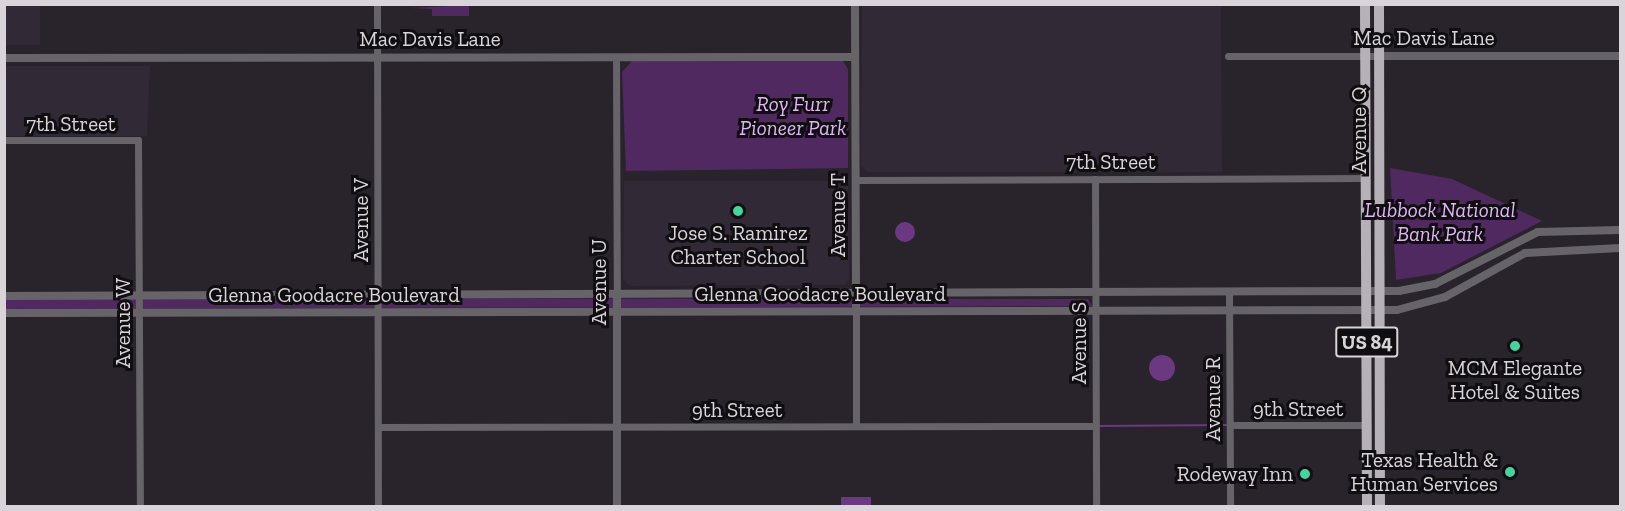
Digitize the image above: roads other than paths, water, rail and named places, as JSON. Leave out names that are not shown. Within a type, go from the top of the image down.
[{"type":"highway","name":"Avenue Q","points":[[1365,4],[1367,507]]},
{"type":"highway","name":"Avenue Q","points":[[1379,4],[1380,507]]},
{"type":"highway","points":[[1367,491],[1372,507]]},
{"type":"street","name":"Avenue V","points":[[377,4],[378,507]]},
{"type":"street","name":"Avenue T","points":[[855,4],[856,426]]},
{"type":"street","name":"Mac Davis Lane","points":[[1228,56],[1620,56]]},
{"type":"street","name":"Avenue U","points":[[616,57],[617,507]]},
{"type":"street","name":"Mac Davis Lane","points":[[4,58],[855,57]]},
{"type":"street","name":"7th Street","points":[[4,140],[138,140]]},
{"type":"street","name":"Avenue W","points":[[138,140],[140,507]]},
{"type":"street","name":"7th Street","points":[[855,180],[1366,178]]},
{"type":"street","name":"Avenue S","points":[[1095,179],[1096,507]]},
{"type":"street","name":"Glenna Goodacre Boulevard","points":[[4,296],[1378,292],[1435,284],[1538,232],[1620,230]]},
{"type":"street","name":"Glenna Goodacre Boulevard","points":[[4,313],[1378,310],[1445,297],[1525,253],[1620,249]]},
{"type":"street","name":"Avenue R","points":[[1229,292],[1230,507]]},
{"type":"street","name":"9th Street","points":[[1230,425],[1367,425]]},
{"type":"street","name":"9th Street","points":[[378,427],[1095,426]]},
{"type":"waterway","points":[[1098,426],[1228,425]]},
{"type":"place","name":"Jose S. Ramirez Charter School","points":[[738,211]]},
{"type":"place","name":"MCM Elegante Hotel & Suites","points":[[1515,346]]},
{"type":"place","name":"Texas Health & Human Services","points":[[1510,472]]},
{"type":"place","name":"Rodeway Inn","points":[[1305,474]]},
{"type":"park label","name":"Roy Furr Pioneer Park","points":[[793,116]]},
{"type":"park label","name":"Lubbock National Bank Park","points":[[1440,222]]}]
